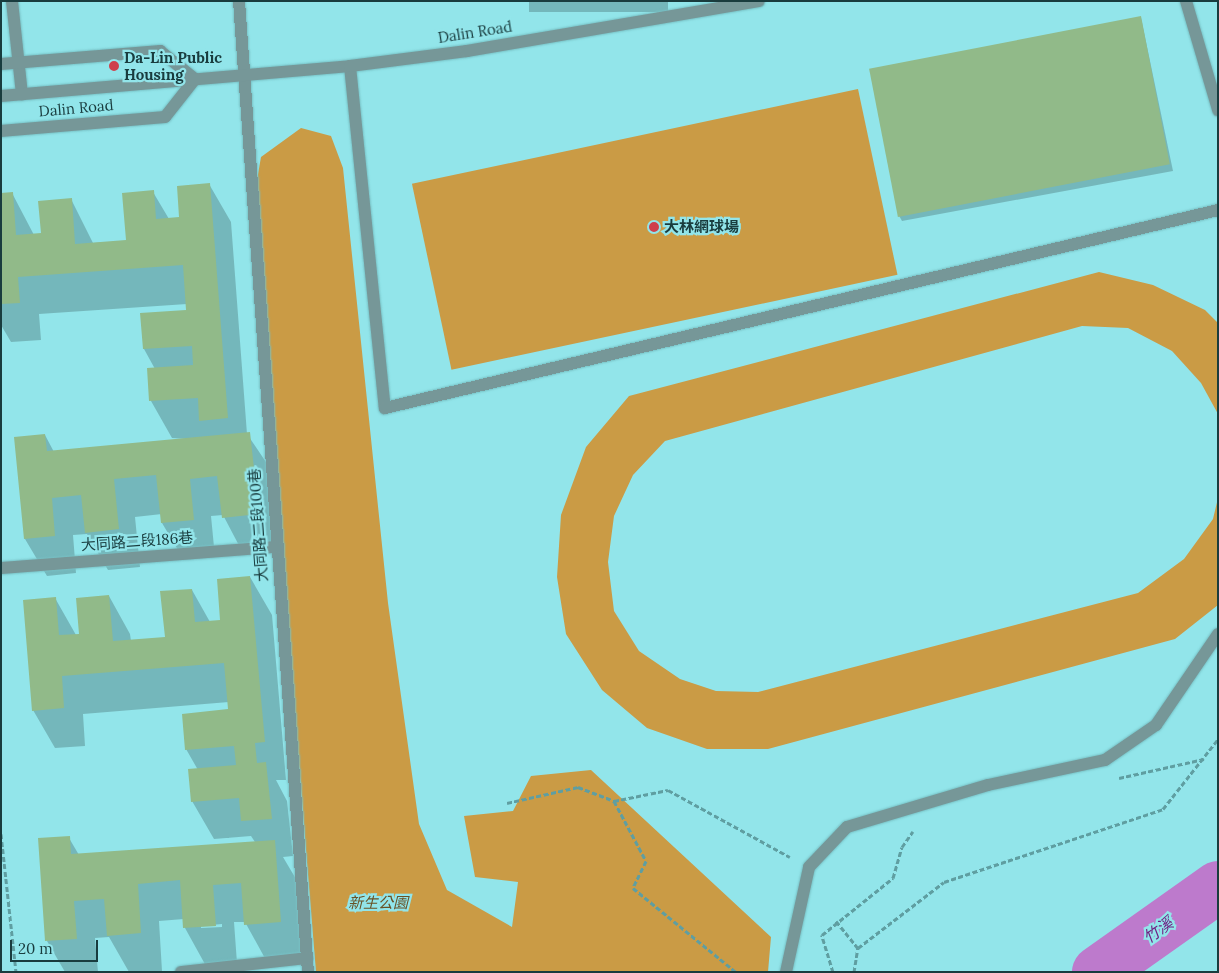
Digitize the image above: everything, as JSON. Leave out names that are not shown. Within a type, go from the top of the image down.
[{"type":"street","points":[[12,1],[22,94]]},
{"type":"street","name":"大同路二段100巷","points":[[239,1],[276,547],[308,972]]},
{"type":"street","name":"Dalin Road","points":[[1,96],[350,66],[468,51],[759,1]]},
{"type":"street","points":[[1186,1],[1218,110]]},
{"type":"street","points":[[1,64],[160,51],[195,79]]},
{"type":"street","points":[[350,66],[385,408],[1218,210]]},
{"type":"street","name":"Dalin Road","points":[[1,131],[164,117],[195,79]]},
{"type":"street","name":"大同路二段186巷","points":[[1,568],[276,547]]},
{"type":"street","points":[[786,972],[809,867],[847,827],[988,785],[1105,760],[1156,725],[1218,634]]},
{"type":"street","points":[[181,972],[307,958]]},
{"type":"path","points":[[854,972],[858,948],[944,882],[1163,809],[1218,740]]},
{"type":"path","points":[[1117,778],[1204,759]]},
{"type":"path","points":[[507,802],[578,787],[614,801],[668,790],[809,867]]},
{"type":"path","points":[[614,801],[646,861],[633,888],[736,972]]},
{"type":"path","points":[[833,972],[822,935],[836,921],[893,878],[902,847],[912,831],[920,828]]},
{"type":"path","points":[[1,834],[16,972]]},
{"type":"path","points":[[836,921],[858,948]]},
{"type":"green space","name":"大林網球場","points":[[858,89],[898,275],[451,370],[412,184]]},
{"type":"green space","name":"新生公園","points":[[301,128],[331,136],[343,168],[388,603],[419,824],[447,890],[512,927],[518,882],[475,877],[464,816],[513,811],[531,776],[591,770],[771,937],[768,972],[316,972],[253,203],[261,157]]},
{"type":"green space","points":[[1099,272],[1153,285],[1205,310],[1218,323],[1218,414],[1201,383],[1172,351],[1128,328],[1082,326],[665,441],[633,475],[614,516],[608,562],[614,611],[639,651],[680,679],[716,691],[758,692],[1138,593],[1184,559],[1213,519],[1218,498],[1218,605],[1175,639],[768,749],[707,749],[647,728],[602,690],[566,634],[557,577],[561,515],[586,447],[629,396]]},
{"type":"building","points":[[1141,16],[1170,164],[898,217],[869,69]]},
{"type":"building","points":[[210,183],[228,418],[199,421],[198,398],[149,401],[147,368],[193,365],[192,346],[143,349],[140,313],[186,310],[183,265],[18,277],[20,303],[1,304],[1,193],[13,192],[16,235],[41,233],[38,201],[72,198],[75,244],[126,240],[122,193],[154,190],[156,219],[179,217],[177,186]]},
{"type":"building","points":[[250,432],[259,514],[222,518],[217,476],[190,479],[194,520],[161,523],[156,475],[114,479],[119,529],[85,533],[81,495],[52,498],[55,536],[24,539],[14,437],[45,434],[47,451]]},
{"type":"building","points":[[250,576],[265,742],[255,743],[257,763],[266,762],[272,819],[241,821],[239,798],[191,802],[188,769],[236,765],[234,746],[185,750],[182,714],[228,709],[224,663],[62,676],[64,708],[32,711],[23,600],[56,597],[59,635],[79,634],[76,598],[109,595],[113,641],[165,637],[160,591],[192,589],[195,622],[220,620],[217,579]]},
{"type":"building","points":[[70,836],[71,854],[275,840],[281,922],[244,925],[241,883],[213,885],[216,926],[183,928],[180,880],[138,884],[141,933],[107,936],[104,899],[74,901],[77,939],[45,941],[38,838]]},
{"type":"waterway","name":"竹溪","points":[[1098,972],[1218,887]]},
{"type":"place","name":"Da-Lin Public Housing","points":[[114,66]]},
{"type":"place","name":"大林網球場","points":[[654,227]]}]
